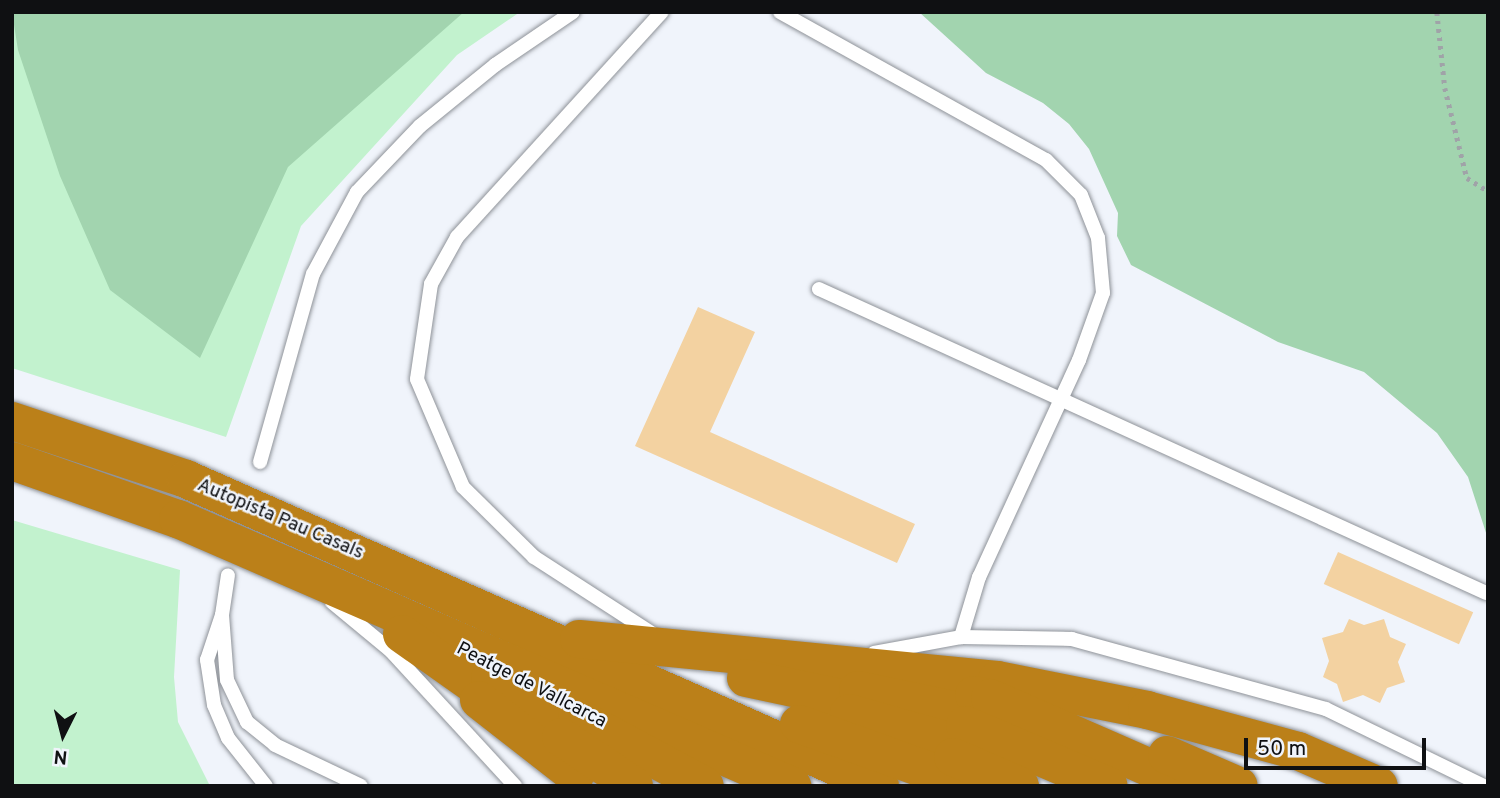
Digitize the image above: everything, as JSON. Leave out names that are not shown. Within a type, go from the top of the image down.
[{"type":"highway","name":"Autopista Pau Casals","points":[[12,421],[186,479],[542,635]]},
{"type":"highway","name":"Autopista Pau Casals","points":[[12,461],[178,519],[334,587]]},
{"type":"highway","points":[[334,587],[552,786]]},
{"type":"highway","points":[[334,587],[589,786]]},
{"type":"highway","points":[[334,587],[604,786]]},
{"type":"highway","points":[[334,587],[618,786]]},
{"type":"highway","points":[[334,587],[634,786]]},
{"type":"highway","points":[[334,587],[656,786]]},
{"type":"highway","points":[[334,587],[677,786]]},
{"type":"highway","points":[[334,587],[705,786]]},
{"type":"highway","points":[[334,587],[754,786]]},
{"type":"highway","points":[[334,587],[792,786]]},
{"type":"highway","name":"Peatge de Vallcarca","points":[[334,587],[727,786]]},
{"type":"highway","points":[[542,635],[696,653],[997,680],[1147,710],[1298,751],[1379,786]]},
{"type":"highway","points":[[542,635],[839,786]]},
{"type":"highway","points":[[542,635],[880,786]]},
{"type":"highway","points":[[542,635],[917,786]]},
{"type":"highway","points":[[542,635],[972,786]]},
{"type":"highway","points":[[542,635],[962,760],[1020,786]]},
{"type":"highway","points":[[542,635],[969,744],[1065,786]]},
{"type":"highway","points":[[542,635],[976,727],[1109,786]]},
{"type":"highway","points":[[542,635],[983,713],[1152,786]]},
{"type":"highway","points":[[542,635],[990,698],[1191,786]]},
{"type":"highway","points":[[997,680],[1239,786]]},
{"type":"lane","points":[[260,462],[313,274],[357,191],[419,126],[495,65],[573,12]]},
{"type":"lane","points":[[662,12],[457,237],[430,284],[418,379],[463,487],[526,549],[646,631],[696,653]]},
{"type":"lane","points":[[780,12],[1046,160],[1081,195],[1098,238],[1103,293],[1062,396],[979,577],[961,637]]},
{"type":"lane","points":[[819,289],[1062,396],[1486,593]]},
{"type":"lane","points":[[290,567],[390,650],[515,786]]},
{"type":"lane","points":[[228,575],[222,615],[207,660],[214,705],[228,738],[266,786]]},
{"type":"lane","points":[[222,615],[227,680],[247,722],[275,745],[360,786]]},
{"type":"lane","points":[[818,664],[961,637],[1072,639],[1326,709],[1484,786]]},
{"type":"path","points":[[1437,12],[1445,88],[1467,178],[1488,191]]},
{"type":"green space","points":[[12,12],[520,12],[457,55],[301,226],[226,437],[12,368]]},
{"type":"green space","points":[[12,12],[464,12],[288,167],[200,358],[110,290],[60,176],[18,50]]},
{"type":"green space","points":[[919,12],[1488,12],[1488,539],[1468,477],[1437,433],[1364,372],[1278,342],[1131,265],[1117,236],[1118,213],[1089,149],[1069,124],[1043,103],[986,73]]},
{"type":"green space","points":[[12,520],[180,570],[174,677],[178,722],[210,786],[12,786]]},
{"type":"building","points":[[698,307],[755,332],[710,432],[915,524],[897,563],[635,446]]},
{"type":"building","points":[[1338,552],[1473,612],[1459,644],[1324,584]]},
{"type":"building","points":[[1349,619],[1364,625],[1384,619],[1390,637],[1406,644],[1398,662],[1405,682],[1387,688],[1380,703],[1363,695],[1343,702],[1337,684],[1323,677],[1329,661],[1322,638],[1343,632]]}]
